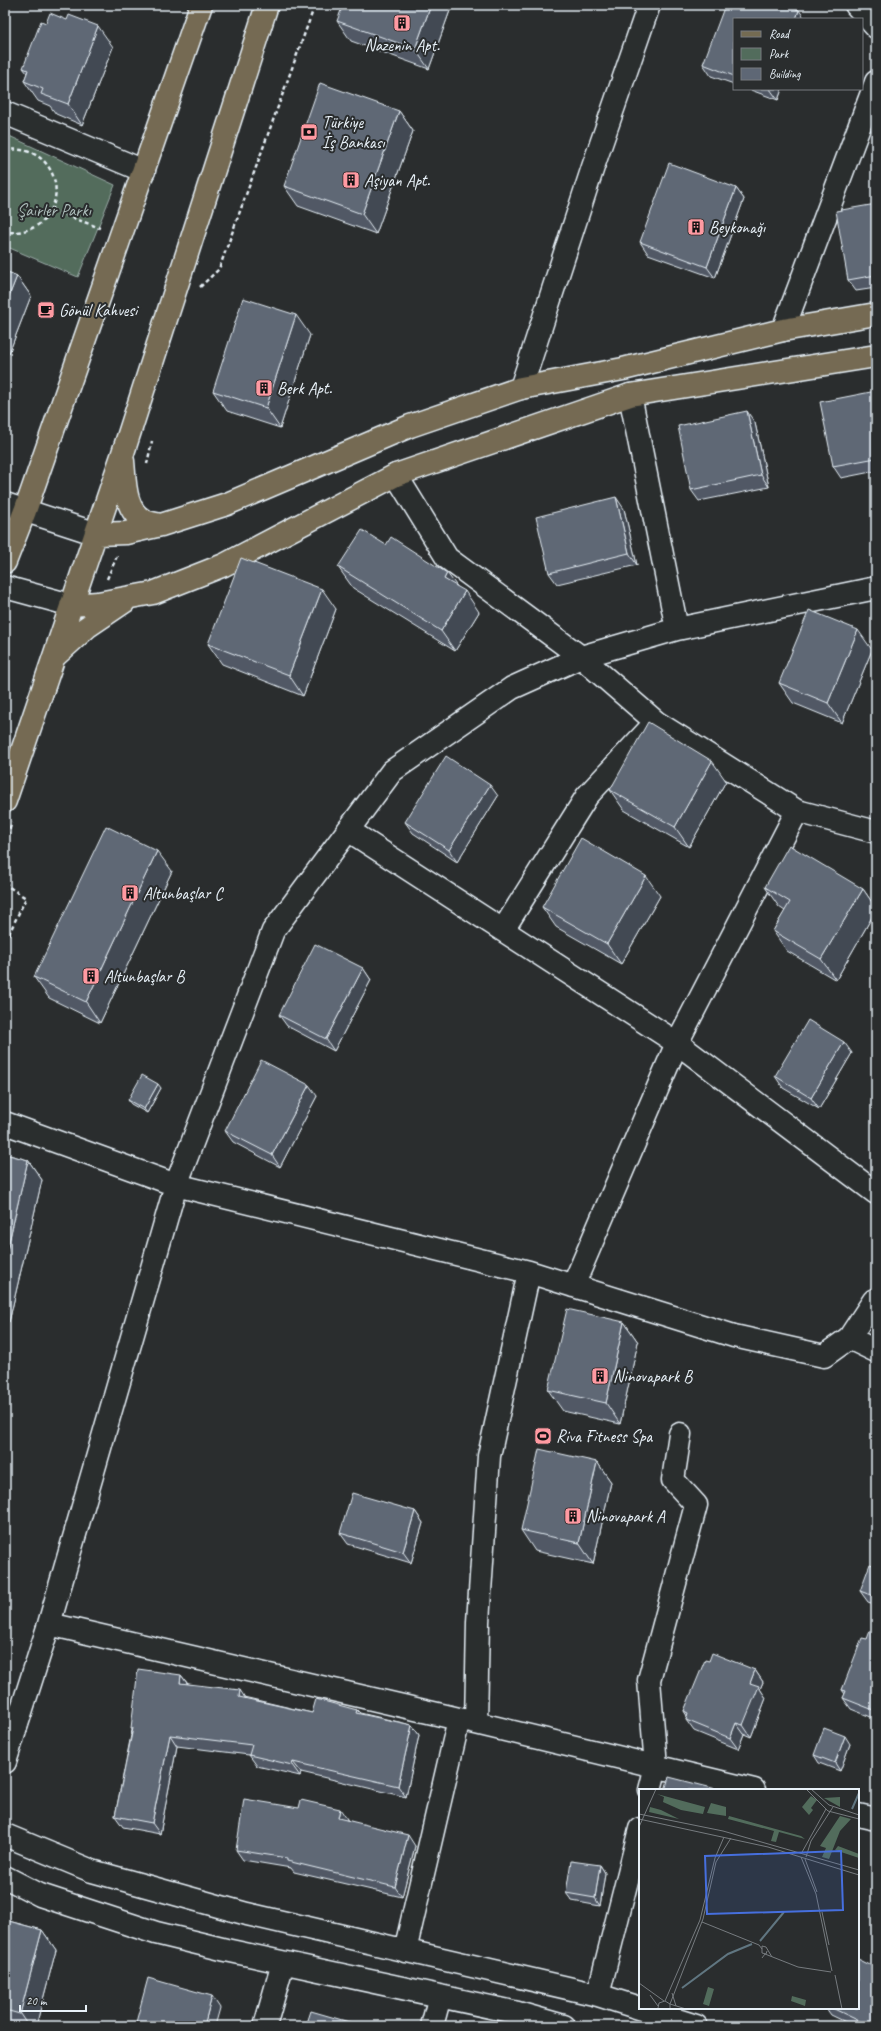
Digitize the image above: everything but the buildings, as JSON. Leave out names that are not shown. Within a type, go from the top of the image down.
[{"type":"main road","points":[[5,562],[15,507],[144,171],[201,5]]},
{"type":"main road","points":[[9,811],[53,658],[97,534],[267,5]]},
{"type":"main road","points":[[97,534],[126,533],[161,526],[227,504],[410,426],[521,388],[623,368],[783,330],[876,314]]},
{"type":"main road","points":[[71,605],[98,603],[153,593],[224,565],[396,475],[630,395],[876,356]]},
{"type":"main road","points":[[122,456],[129,502],[134,512],[144,521],[161,526]]},
{"type":"main road","points":[[53,658],[87,627],[130,598]]},
{"type":"street","points":[[521,388],[592,167],[649,5]]},
{"type":"street","points":[[856,5],[876,27]]},
{"type":"street","points":[[783,330],[876,82]]},
{"type":"street","points":[[5,112],[144,171]]},
{"type":"street","points":[[630,395],[677,630]]},
{"type":"street","points":[[396,475],[447,558],[580,657],[656,722],[797,811],[876,832]]},
{"type":"street","points":[[15,507],[97,534]]},
{"type":"street","points":[[5,587],[71,605]]},
{"type":"street","points":[[5,1762],[49,1624],[176,1185],[272,931],[392,771],[512,688],[580,657],[677,630],[876,588]]},
{"type":"street","points":[[503,930],[587,796],[656,722]]},
{"type":"street","points":[[573,1286],[677,1043],[797,811]]},
{"type":"street","points":[[348,830],[677,1043],[876,1193]]},
{"type":"street","points":[[5,1123],[176,1185],[529,1272],[734,1336],[824,1356],[849,1338],[875,1299]]},
{"type":"street","points":[[405,1951],[467,1721],[478,1622],[489,1456],[529,1272]]},
{"type":"street","points":[[849,1338],[876,1351]]},
{"type":"street","points":[[650,1789],[656,1766],[649,1680],[696,1505],[673,1480],[680,1434]]},
{"type":"street","points":[[49,1624],[467,1721],[750,1789]]},
{"type":"street","points":[[859,1815],[876,1820]]},
{"type":"street","points":[[598,1995],[639,1833]]},
{"type":"street","points":[[5,1835],[92,1871],[247,1914],[598,1995],[639,2008]]},
{"type":"street","points":[[5,1877],[40,1895],[156,1933],[283,1963],[440,1996],[516,2019],[564,2026]]},
{"type":"street","points":[[265,2026],[283,1963]]},
{"type":"street","points":[[432,2026],[440,1996]]},
{"type":"street","points":[[642,2009],[696,2026]]},
{"type":"path","points":[[200,288],[220,269],[315,5]]},
{"type":"path","points":[[5,150],[15,148],[29,151],[41,158],[50,169],[56,182],[56,196],[52,210],[44,221],[32,229],[19,232],[5,232]]},
{"type":"path","points":[[52,210],[104,230]]},
{"type":"path","points":[[146,467],[153,437]]},
{"type":"path","points":[[98,603],[126,533]]},
{"type":"path","points":[[5,842],[9,811]]},
{"type":"path","points":[[5,882],[9,887],[26,898],[5,942]]},
{"type":"green space","name":"Şairler Parkı","points":[[5,134],[115,185],[78,277],[5,246]]},
{"type":"place","name":"Nazenin Apt.","points":[[402,23]]},
{"type":"place","name":"Türkiye İş Bankası","points":[[309,132]]},
{"type":"place","name":"Aşiyan Apt.","points":[[351,180]]},
{"type":"place","name":"Beykonağı","points":[[696,227]]},
{"type":"place","name":"Gönül Kahvesi","points":[[46,310]]},
{"type":"place","name":"Berk Apt.","points":[[264,388]]},
{"type":"place","name":"Altunbaşlar C","points":[[130,893]]},
{"type":"place","name":"Altunbaşlar B","points":[[91,976]]},
{"type":"place","name":"Ninovapark B","points":[[600,1376]]},
{"type":"place","name":"Riva Fitness Spa","points":[[543,1436]]},
{"type":"place","name":"Ninovapark A","points":[[573,1516]]}]
